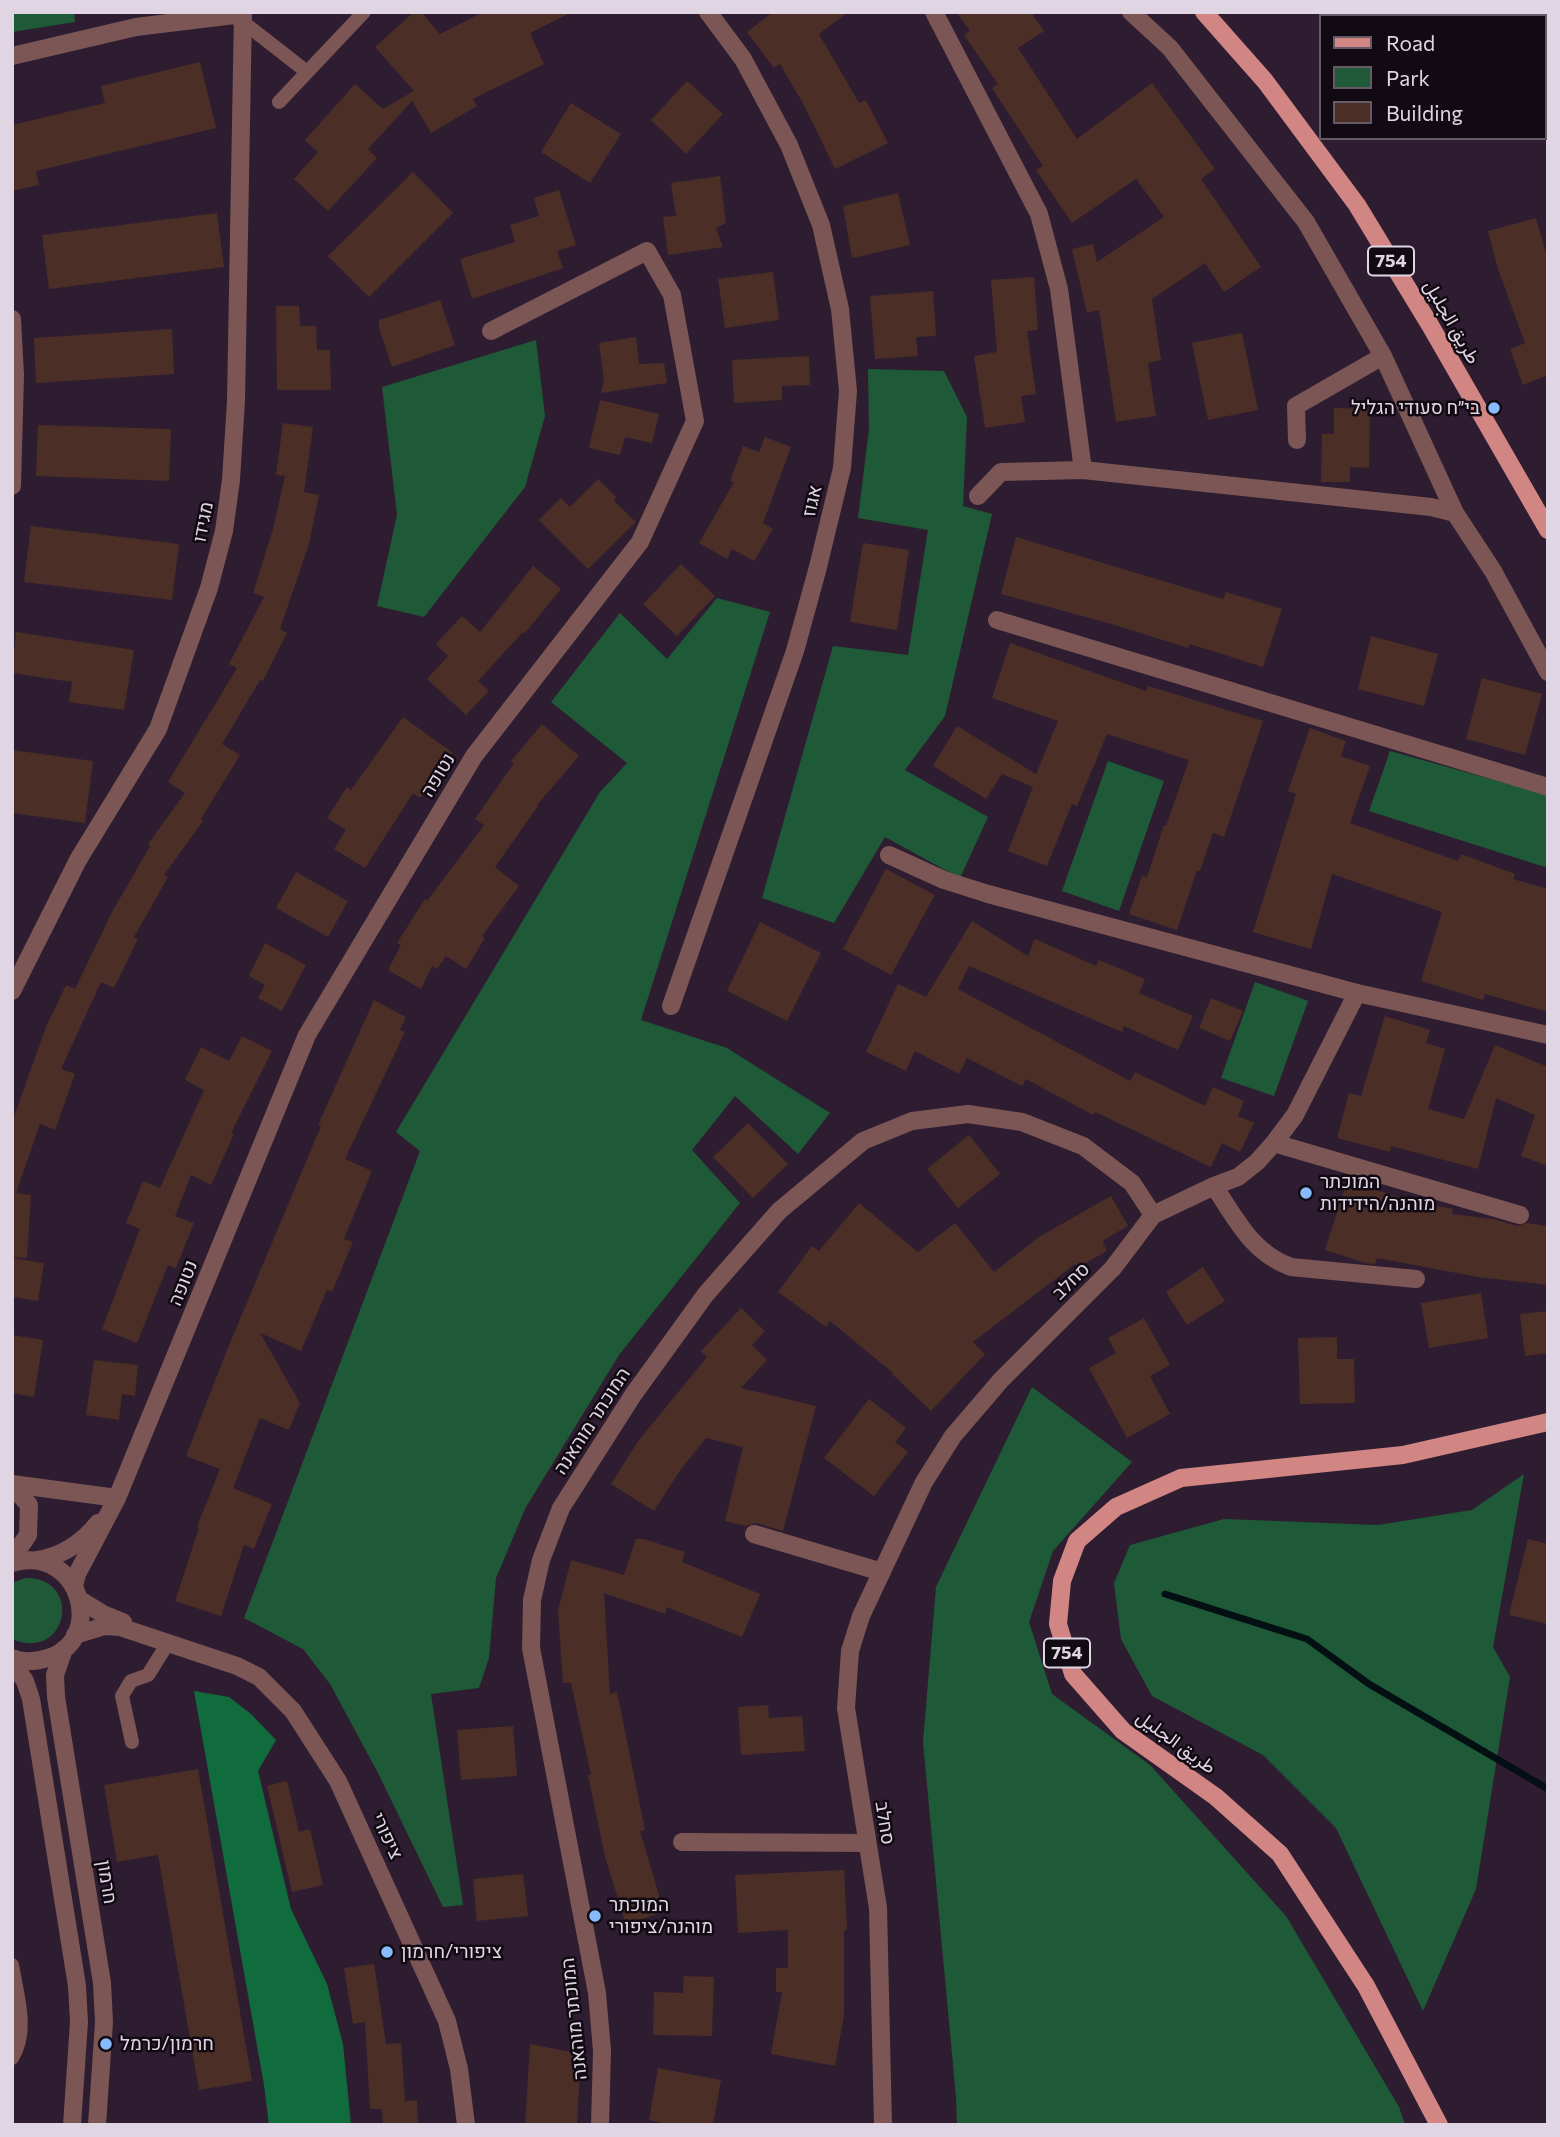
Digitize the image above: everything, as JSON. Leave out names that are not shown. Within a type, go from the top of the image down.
[{"type":"main road","name":"طريق الجليل","points":[[1204,12],[1265,81],[1357,205],[1430,325],[1548,530]]},
{"type":"main road","name":"طريق الجليل","points":[[1439,2125],[1366,1986],[1280,1854],[1216,1797],[1123,1731],[1073,1674],[1058,1624],[1062,1581],[1077,1541],[1116,1507],[1181,1478],[1403,1455],[1548,1422]]},
{"type":"street","name":"אגוז","points":[[671,1006],[798,639],[842,468],[848,391],[840,309],[821,225],[789,145],[743,58],[708,12]]},
{"type":"street","points":[[934,12],[1039,214],[1059,289],[1083,470]]},
{"type":"street","points":[[1131,12],[1170,48],[1306,222],[1383,356],[1455,513],[1493,571],[1548,672]]},
{"type":"street","points":[[12,56],[136,27],[243,16]]},
{"type":"street","name":"מגידו","points":[[12,991],[78,860],[158,729],[209,589],[224,531],[231,480],[236,401],[243,16]]},
{"type":"street","name":"נטופה","points":[[77,1593],[77,1574],[117,1499],[307,1035],[474,756],[640,542],[695,421],[672,295],[647,251],[491,331]]},
{"type":"street","points":[[12,319],[15,375],[12,486]]},
{"type":"street","points":[[1297,440],[1296,406],[1383,356]]},
{"type":"street","points":[[978,496],[1001,472],[1083,470],[1431,507],[1455,513]]},
{"type":"street","points":[[997,620],[1548,787]]},
{"type":"street","points":[[889,855],[944,880],[988,894],[1357,993],[1548,1035]]},
{"type":"street","name":"סחלב","points":[[883,2125],[877,1908],[846,1708],[850,1651],[862,1616],[924,1482],[953,1436],[1001,1380],[1113,1268],[1153,1215],[1238,1177],[1257,1162],[1295,1115],[1357,993]]},
{"type":"street","name":"המוכתר מוהאנה","points":[[600,2125],[603,2050],[597,1993],[530,1648],[532,1600],[541,1560],[562,1508],[633,1395],[706,1294],[779,1211],[863,1142],[912,1121],[968,1114],[1022,1122],[1083,1146],[1132,1183],[1153,1215]]},
{"type":"street","points":[[1274,1143],[1520,1215]]},
{"type":"street","points":[[1214,1186],[1249,1239],[1273,1261],[1291,1267],[1416,1279]]},
{"type":"street","points":[[12,1485],[117,1499]]},
{"type":"street","points":[[12,1485],[29,1505],[28,1535],[12,1561]]},
{"type":"street","name":"נטופה","points":[[12,1561],[54,1557],[72,1548],[90,1533],[117,1499]]},
{"type":"street","points":[[754,1534],[882,1572]]},
{"type":"street","name":"ציפורי","points":[[37,1560],[52,1564],[65,1574],[77,1593],[103,1614],[168,1643]]},
{"type":"street","name":"חרמון","points":[[77,1593],[81,1611],[55,1675],[56,1697],[102,1983],[104,2022],[96,2124]]},
{"type":"street","name":"ציפורי","points":[[12,1661],[35,1662],[50,1658],[69,1642],[105,1626],[120,1627],[237,1666],[259,1677],[293,1711],[338,1782],[447,2021],[459,2069],[466,2125]]},
{"type":"street","points":[[12,1661],[25,1681],[31,1699],[77,1986],[79,2022],[72,2125]]},
{"type":"street","points":[[682,1842],[867,1843]]},
{"type":"lane","points":[[279,102],[364,12]]},
{"type":"lane","points":[[243,16],[307,72]]},
{"type":"lane","points":[[132,1742],[122,1696],[131,1681],[148,1675],[168,1643]]},
{"type":"lane","points":[[12,1965],[22,2029],[19,2048],[12,2058]]},
{"type":"green space","points":[[12,12],[74,12],[75,22],[12,32]]},
{"type":"green space","points":[[536,340],[545,416],[525,487],[424,617],[377,606],[397,515],[382,387]]},
{"type":"green space","points":[[868,369],[944,371],[967,417],[963,506],[992,514],[945,716],[905,770],[988,817],[960,878],[885,837],[834,923],[762,898],[833,646],[908,655],[928,530],[858,518],[869,429]]},
{"type":"green space","points":[[717,598],[770,612],[641,1020],[727,1048],[830,1113],[798,1154],[735,1096],[692,1150],[740,1203],[619,1355],[526,1507],[496,1578],[489,1658],[479,1688],[431,1694],[463,1905],[443,1907],[378,1773],[330,1684],[303,1649],[244,1618],[420,1151],[396,1132],[600,792],[627,763],[551,702],[620,613],[667,659]]},
{"type":"green space","points":[[1390,751],[1548,795],[1548,868],[1369,811]]},
{"type":"green space","points":[[1108,761],[1164,781],[1119,911],[1062,891]]},
{"type":"green space","points":[[1255,982],[1308,1001],[1274,1096],[1221,1078]]},
{"type":"green space","points":[[1032,1387],[1132,1462],[1053,1551],[1029,1622],[1052,1694],[1150,1765],[1286,1916],[1399,2107],[1405,2125],[957,2125],[923,1742],[936,1587]]},
{"type":"green space","points":[[1524,1474],[1493,1647],[1510,1677],[1476,1889],[1423,2011],[1336,1828],[1263,1755],[1152,1696],[1121,1639],[1114,1583],[1130,1545],[1224,1519],[1378,1525],[1472,1510]]},
{"type":"green space","points":[[25,1578],[44,1581],[56,1590],[62,1603],[62,1617],[56,1630],[46,1639],[31,1643],[12,1639],[12,1583]]},
{"type":"green space","points":[[194,1691],[229,1697],[251,1714],[276,1740],[258,1771],[291,1909],[327,1984],[343,2044],[351,2125],[269,2125]]},
{"type":"building","points":[[414,12],[421,12],[440,34],[483,12],[572,12],[530,33],[544,64],[473,99],[477,106],[431,133],[412,101],[368,149],[377,158],[328,211],[294,179],[318,152],[305,140],[355,84],[383,109],[414,91],[375,47]]},
{"type":"building","points":[[773,12],[848,12],[819,34],[859,103],[866,100],[888,143],[835,169],[804,105],[780,64],[774,68],[747,32]]},
{"type":"building","points":[[956,12],[1031,12],[1044,31],[1018,48],[1077,139],[1152,83],[1215,169],[1201,179],[1261,267],[1224,292],[1205,263],[1152,299],[1161,360],[1148,363],[1156,416],[1116,422],[1099,310],[1087,313],[1072,249],[1093,244],[1097,262],[1164,217],[1136,179],[1072,223],[1036,170],[1043,166],[992,88],[998,84],[964,35],[970,31]]},
{"type":"building","points":[[200,62],[216,128],[36,171],[39,185],[12,191],[12,125],[105,103],[101,86]]},
{"type":"building","points":[[687,81],[723,114],[686,154],[651,120]]},
{"type":"building","points":[[571,103],[621,134],[590,183],[541,152]]},
{"type":"building","points":[[413,172],[453,213],[369,297],[328,256]]},
{"type":"building","points":[[720,176],[726,223],[716,228],[723,247],[668,255],[663,217],[676,216],[671,183]]},
{"type":"building","points":[[559,190],[576,245],[557,251],[563,268],[472,299],[460,259],[515,242],[510,225],[539,216],[534,198]]},
{"type":"building","points":[[898,193],[910,245],[852,258],[843,206]]},
{"type":"building","points":[[217,213],[224,267],[49,289],[42,235]]},
{"type":"building","points":[[1536,218],[1548,261],[1548,375],[1523,385],[1510,349],[1525,343],[1497,266],[1488,231]]},
{"type":"building","points":[[773,272],[779,320],[725,328],[718,279]]},
{"type":"building","points":[[1034,277],[1038,330],[1027,331],[1036,394],[1021,396],[1025,422],[985,428],[974,356],[997,352],[991,280]]},
{"type":"building","points":[[933,291],[936,336],[916,337],[918,356],[875,359],[870,296]]},
{"type":"building","points":[[440,300],[455,345],[392,367],[379,328],[379,320]]},
{"type":"building","points":[[276,306],[299,306],[300,326],[316,326],[317,350],[330,350],[331,390],[277,390]]},
{"type":"building","points":[[172,329],[174,374],[36,383],[34,338]]},
{"type":"building","points":[[1242,333],[1258,410],[1208,420],[1192,343]]},
{"type":"building","points":[[636,337],[639,364],[664,363],[667,383],[601,393],[604,380],[599,343]]},
{"type":"building","points":[[809,356],[810,385],[782,386],[782,400],[734,403],[732,360]]},
{"type":"building","points":[[600,400],[659,414],[652,443],[625,437],[620,455],[589,448]]},
{"type":"building","points":[[1334,408],[1370,409],[1369,468],[1350,467],[1350,482],[1321,482],[1322,434],[1334,434]]},
{"type":"building","points":[[283,423],[313,427],[304,492],[319,495],[309,544],[280,629],[287,633],[263,681],[260,680],[222,744],[240,755],[201,819],[203,821],[164,875],[168,877],[134,937],[138,939],[114,988],[101,982],[61,1069],[75,1074],[55,1130],[40,1124],[16,1193],[31,1195],[27,1258],[12,1257],[12,1122],[46,1027],[66,985],[75,989],[112,912],[150,846],[148,844],[185,793],[168,782],[237,668],[229,664],[264,597],[253,593],[273,529],[285,476],[276,475]]},
{"type":"building","points":[[38,425],[171,429],[169,481],[36,476]]},
{"type":"building","points":[[765,437],[791,447],[763,523],[773,529],[754,561],[732,549],[727,559],[699,543],[734,482],[730,481],[743,446],[759,452]]},
{"type":"building","points":[[598,479],[616,497],[614,501],[636,522],[588,569],[539,520],[561,498],[570,507]]},
{"type":"building","points":[[31,526],[179,544],[172,600],[24,582]]},
{"type":"building","points":[[1016,537],[1223,599],[1226,592],[1282,609],[1263,667],[1190,644],[1188,648],[1001,594]]},
{"type":"building","points":[[863,543],[909,550],[897,630],[850,622]]},
{"type":"building","points":[[681,564],[715,596],[677,636],[643,604]]},
{"type":"building","points":[[533,566],[561,589],[525,633],[523,632],[478,681],[489,691],[466,715],[427,679],[448,656],[436,644],[462,616],[480,632]]},
{"type":"building","points":[[16,632],[134,650],[124,710],[69,702],[72,682],[12,673]]},
{"type":"building","points":[[1371,636],[1438,654],[1424,706],[1358,689]]},
{"type":"building","points":[[1010,643],[1146,691],[1148,686],[1263,721],[1224,837],[1213,833],[1200,871],[1197,870],[1177,930],[1129,914],[1142,876],[1147,877],[1189,760],[1107,734],[1077,806],[1072,804],[1047,866],[1008,851],[1033,787],[1002,774],[986,799],[933,766],[957,726],[1036,774],[1058,721],[992,698]]},
{"type":"building","points":[[1482,678],[1542,694],[1525,755],[1466,739]]},
{"type":"building","points":[[403,717],[453,753],[420,798],[413,793],[365,868],[334,849],[346,830],[327,818],[347,787],[351,790]]},
{"type":"building","points":[[542,724],[579,756],[537,805],[495,867],[519,886],[482,936],[485,938],[466,969],[446,956],[437,969],[432,966],[421,989],[388,970],[401,945],[397,943],[425,899],[427,901],[484,825],[475,819],[514,763],[511,761]]},
{"type":"building","points":[[1310,728],[1346,741],[1341,756],[1370,766],[1350,823],[1458,861],[1461,854],[1515,874],[1513,879],[1548,889],[1548,1012],[1485,994],[1483,1000],[1421,981],[1442,912],[1332,874],[1311,949],[1253,932],[1296,794],[1288,791]]},
{"type":"building","points":[[12,750],[93,761],[85,823],[12,813]]},
{"type":"building","points":[[886,869],[935,895],[891,975],[843,949]]},
{"type":"building","points":[[296,872],[348,901],[328,937],[276,908]]},
{"type":"building","points":[[972,921],[1028,956],[1035,939],[1096,966],[1099,960],[1145,979],[1139,993],[1193,1016],[1178,1050],[1124,1026],[1122,1032],[969,966],[958,989],[1130,1081],[1135,1072],[1205,1106],[1213,1087],[1244,1101],[1238,1116],[1254,1123],[1240,1152],[1222,1143],[1211,1167],[1095,1112],[1093,1115],[1026,1079],[1022,1086],[967,1058],[959,1074],[915,1051],[906,1071],[866,1052],[898,984],[926,997]]},
{"type":"building","points":[[760,922],[821,953],[787,1021],[727,991]]},
{"type":"building","points":[[265,943],[306,965],[282,1011],[258,998],[265,985],[249,976]]},
{"type":"building","points":[[1211,998],[1243,1011],[1230,1041],[1199,1028]]},
{"type":"building","points":[[374,1000],[406,1017],[400,1030],[405,1032],[345,1159],[372,1171],[344,1239],[353,1242],[332,1292],[327,1290],[301,1351],[260,1333],[300,1403],[289,1430],[260,1418],[233,1488],[272,1504],[254,1549],[244,1545],[221,1616],[175,1601],[199,1528],[197,1527],[220,1469],[186,1456],[225,1355],[321,1126],[318,1125]]},
{"type":"building","points":[[1385,1016],[1430,1030],[1426,1043],[1445,1049],[1428,1109],[1464,1119],[1495,1045],[1548,1067],[1548,1166],[1521,1156],[1535,1115],[1496,1098],[1478,1169],[1391,1146],[1390,1152],[1337,1138],[1349,1093],[1361,1096]]},
{"type":"building","points":[[242,1036],[272,1051],[231,1133],[234,1134],[211,1185],[191,1175],[175,1216],[194,1223],[176,1268],[168,1265],[137,1343],[102,1329],[140,1229],[126,1223],[143,1181],[160,1188],[204,1090],[185,1080],[201,1047],[229,1061]]},
{"type":"building","points":[[748,1123],[788,1164],[753,1198],[713,1157]]},
{"type":"building","points":[[969,1135],[1000,1174],[958,1208],[927,1169]]},
{"type":"building","points":[[1347,1181],[1405,1199],[1453,1209],[1452,1214],[1493,1219],[1517,1226],[1527,1223],[1548,1226],[1548,1285],[1478,1277],[1377,1258],[1375,1264],[1365,1263],[1325,1250]]},
{"type":"building","points":[[1111,1196],[1128,1226],[1104,1240],[1107,1251],[1077,1268],[1075,1264],[973,1342],[985,1354],[931,1411],[893,1373],[830,1321],[826,1327],[778,1292],[812,1246],[819,1251],[859,1203],[918,1252],[955,1223],[994,1272],[1039,1237]]},
{"type":"building","points":[[12,1258],[44,1263],[38,1301],[12,1297]]},
{"type":"building","points":[[1203,1267],[1225,1301],[1187,1325],[1166,1292]]},
{"type":"building","points":[[1481,1293],[1488,1338],[1429,1348],[1421,1303]]},
{"type":"building","points":[[741,1308],[765,1331],[752,1345],[767,1360],[741,1388],[816,1406],[783,1531],[757,1523],[746,1526],[725,1521],[743,1447],[706,1438],[681,1469],[654,1511],[611,1484],[639,1440],[707,1357],[701,1351]]},
{"type":"building","points":[[1548,1311],[1548,1353],[1525,1356],[1520,1314]]},
{"type":"building","points":[[1144,1318],[1170,1365],[1150,1376],[1170,1414],[1127,1438],[1089,1368],[1116,1353],[1108,1338]]},
{"type":"building","points":[[12,1335],[43,1340],[34,1397],[12,1393]]},
{"type":"building","points":[[1337,1337],[1337,1359],[1354,1359],[1355,1403],[1300,1404],[1298,1338]]},
{"type":"building","points":[[94,1360],[138,1365],[135,1396],[122,1394],[119,1420],[86,1415]]},
{"type":"building","points":[[869,1399],[906,1428],[895,1442],[908,1452],[874,1496],[824,1458]]},
{"type":"building","points":[[636,1539],[685,1552],[682,1562],[760,1594],[742,1637],[667,1607],[665,1614],[604,1593],[610,1694],[617,1692],[645,1830],[640,1831],[664,1912],[626,1924],[605,1857],[571,1683],[563,1683],[558,1611],[571,1560],[624,1575]]},
{"type":"building","points":[[1528,1539],[1548,1544],[1548,1624],[1509,1615]]},
{"type":"building","points":[[768,1705],[769,1718],[802,1716],[805,1751],[741,1755],[738,1707]]},
{"type":"building","points":[[513,1726],[517,1776],[461,1780],[457,1730]]},
{"type":"building","points":[[198,1769],[252,2081],[199,2090],[158,1855],[117,1862],[104,1785]]},
{"type":"building","points":[[287,1781],[299,1832],[310,1829],[323,1885],[292,1892],[267,1786]]},
{"type":"building","points":[[844,1870],[847,1930],[844,1930],[844,2015],[835,2066],[771,2054],[782,1992],[776,1992],[776,1968],[788,1968],[788,1930],[738,1933],[735,1875]]},
{"type":"building","points":[[523,1874],[528,1916],[477,1921],[473,1879]]},
{"type":"building","points":[[374,1964],[386,2044],[401,2043],[405,2101],[417,2100],[418,2125],[383,2125],[382,2109],[370,2109],[365,2022],[353,2024],[344,1968]]},
{"type":"building","points":[[684,1976],[714,1977],[712,2036],[653,2035],[654,1992],[683,1993]]},
{"type":"building","points":[[530,2044],[581,2054],[577,2125],[525,2125]]},
{"type":"building","points":[[658,2068],[721,2080],[713,2125],[672,2125],[649,2120]]},
{"type":"waterway","points":[[1165,1594],[1307,1639],[1369,1684],[1548,1789]]},
{"type":"place","name":"בי״ח סעודי הגליל","points":[[1494,408]]},
{"type":"place","name":"המוכתר מוהנה/הידידות","points":[[1306,1193]]},
{"type":"place","name":"המוכתר מוהנה/ציפורי","points":[[595,1916]]},
{"type":"place","name":"ציפורי/חרמון","points":[[387,1952]]},
{"type":"place","name":"חרמון/כרמל","points":[[106,2044]]}]
